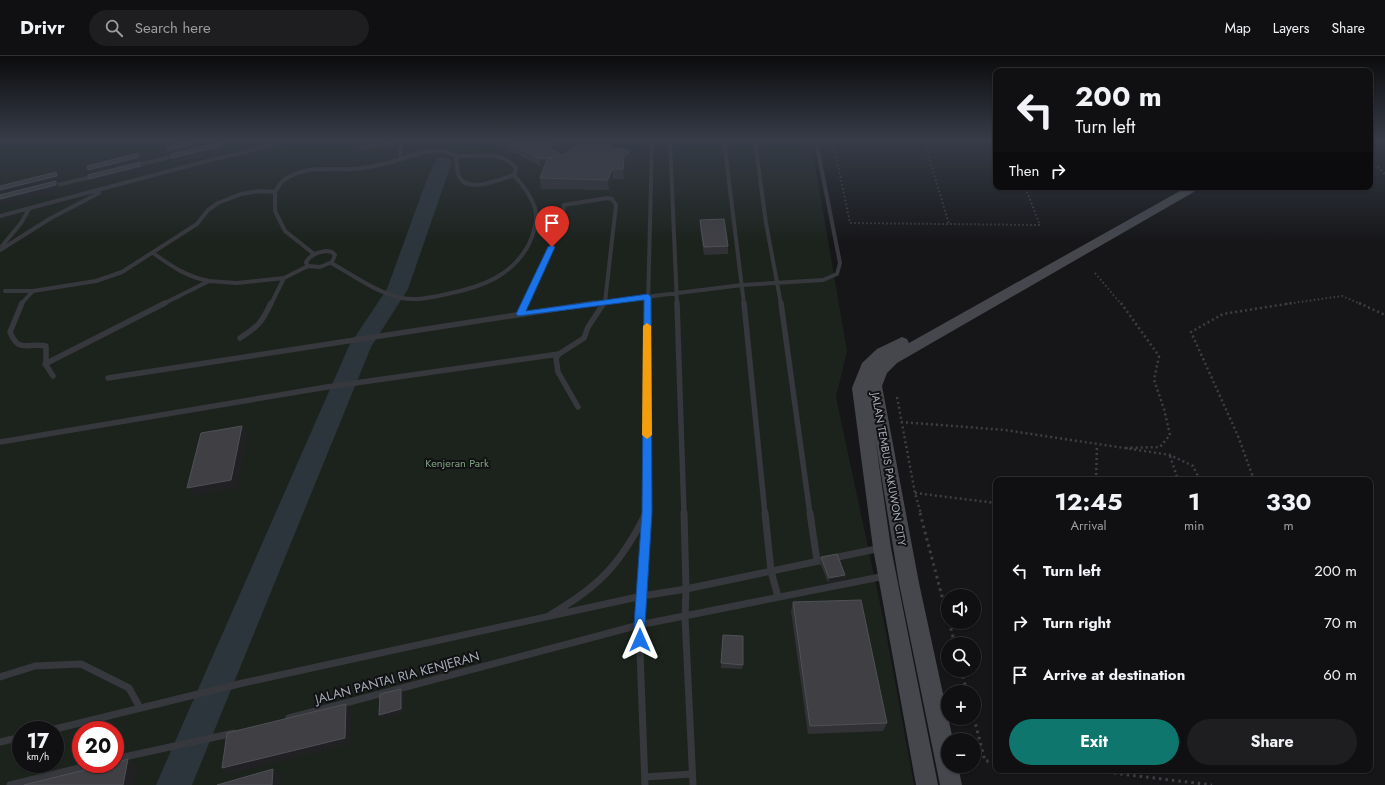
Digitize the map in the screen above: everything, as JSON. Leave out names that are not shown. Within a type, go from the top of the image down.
[{"type":"street","name":"JALAN TEMBUS PAKUWON CITY","points":[[927,785],[882,548],[860,388],[867,367],[882,353],[1172,190]]},
{"type":"street","name":"JALAN TEMBUS PAKUWON CITY","points":[[951,785],[909,583],[874,386],[880,371],[892,359],[1190,190]]},
{"type":"lane","points":[[45,188],[97,175]]},
{"type":"lane","points":[[0,216],[157,175]]},
{"type":"lane","points":[[295,175],[284,180],[275,192],[275,211],[285,231],[314,254]]},
{"type":"lane","points":[[459,175],[462,181],[467,184],[484,184],[514,175]]},
{"type":"lane","points":[[332,263],[385,292],[402,298],[429,297],[460,292],[482,286],[507,272],[525,253],[535,228],[536,210],[529,194],[514,175]]},
{"type":"lane","points":[[651,175],[648,297],[647,512],[639,625],[645,781],[692,774]]},
{"type":"lane","points":[[672,175],[677,293],[686,589],[685,617],[693,785]]},
{"type":"lane","points":[[728,175],[742,285],[771,571],[778,597]]},
{"type":"lane","points":[[760,175],[766,223],[778,282],[817,561]]},
{"type":"lane","points":[[108,378],[373,336],[605,302],[742,285],[823,280],[836,274],[840,263],[823,175]]},
{"type":"lane","points":[[0,249],[50,218],[110,187]]},
{"type":"lane","points":[[5,291],[33,291],[78,284],[122,272],[198,224],[208,210],[218,203],[240,194],[275,192]]},
{"type":"lane","points":[[0,442],[365,381],[559,354],[584,338],[588,327],[605,302],[616,205],[612,199],[607,198],[564,205],[562,223],[520,314]]},
{"type":"lane","points":[[0,249],[21,223],[29,209]]},
{"type":"lane","points":[[153,253],[175,269],[193,278],[209,282],[237,283],[284,278],[308,266],[315,268],[332,263],[335,259],[335,255],[332,252],[320,252],[314,254],[308,258],[306,262],[308,266]]},
{"type":"lane","points":[[240,338],[254,330],[263,320],[284,278]]},
{"type":"lane","points":[[45,364],[209,282]]},
{"type":"lane","points":[[33,291],[22,303],[10,332],[14,342],[21,346],[37,344],[46,346],[47,353],[45,364],[47,371],[53,376]]},
{"type":"lane","points":[[559,354],[556,358],[558,372],[578,407]]},
{"type":"lane","points":[[546,617],[582,595],[609,570],[633,540],[647,512]]},
{"type":"lane","points":[[64,727],[243,683],[642,596],[686,589],[882,548]]},
{"type":"lane","name":"JALAN PANTAI RIA KENJERAN","points":[[281,720],[639,625],[888,576]]},
{"type":"lane","points":[[0,677],[35,666],[81,664],[129,688],[140,708]]},
{"type":"lane","points":[[124,757],[239,731]]},
{"type":"lane","points":[[0,742],[12,739]]},
{"type":"lane","points":[[10,785],[72,770]]},
{"type":"path","points":[[840,175],[850,223],[1040,225],[1026,190]]},
{"type":"path","points":[[934,175],[949,224]]},
{"type":"path","points":[[1095,273],[1126,310],[1159,356],[1154,380],[1164,409],[1170,435],[1160,446],[1120,449]]},
{"type":"path","points":[[1253,477],[1238,436],[1191,332],[1223,314],[1342,296],[1385,315]]},
{"type":"path","points":[[897,397],[915,493],[941,592]]},
{"type":"path","points":[[901,422],[1005,430],[1097,446],[1170,455],[1193,466],[1198,477]]},
{"type":"path","points":[[1096,477],[1097,446]]},
{"type":"path","points":[[1170,455],[1177,477]]},
{"type":"path","points":[[915,493],[993,503]]},
{"type":"path","points":[[976,725],[985,760],[993,761]]},
{"type":"path","points":[[1125,773],[1212,785]]},
{"type":"green space","name":"Kenjeran Park","points":[[0,175],[817,175],[847,351],[836,397],[885,627],[914,785],[0,785]]},
{"type":"building","points":[[44,175],[57,176],[0,190],[0,186]]},
{"type":"building","points":[[88,175],[105,175],[89,179]]},
{"type":"building","points":[[541,175],[610,175],[608,180],[540,178]]},
{"type":"building","points":[[56,181],[56,185],[0,199],[0,195]]},
{"type":"building","points":[[724,219],[728,246],[704,247],[700,220]]},
{"type":"building","points":[[242,426],[231,480],[187,488],[201,433]]},
{"type":"building","points":[[837,554],[845,575],[829,578],[821,557]]},
{"type":"building","points":[[861,600],[887,723],[810,726],[793,602]]},
{"type":"building","points":[[723,635],[743,636],[743,665],[721,663]]},
{"type":"building","points":[[401,689],[401,709],[379,715],[380,694]]},
{"type":"building","points":[[346,704],[345,738],[222,768],[227,733]]},
{"type":"building","points":[[128,759],[123,785],[24,785],[73,773],[124,773],[124,760]]},
{"type":"building","points":[[273,769],[272,785],[217,785]]},
{"type":"waterway","points":[[174,785],[360,346],[397,289],[437,175]]},
{"type":"slow traffic","points":[[647,326],[647,435]]},
{"type":"route","points":[[552,247],[520,314],[648,297],[647,512],[639,625],[640,640]]}]
